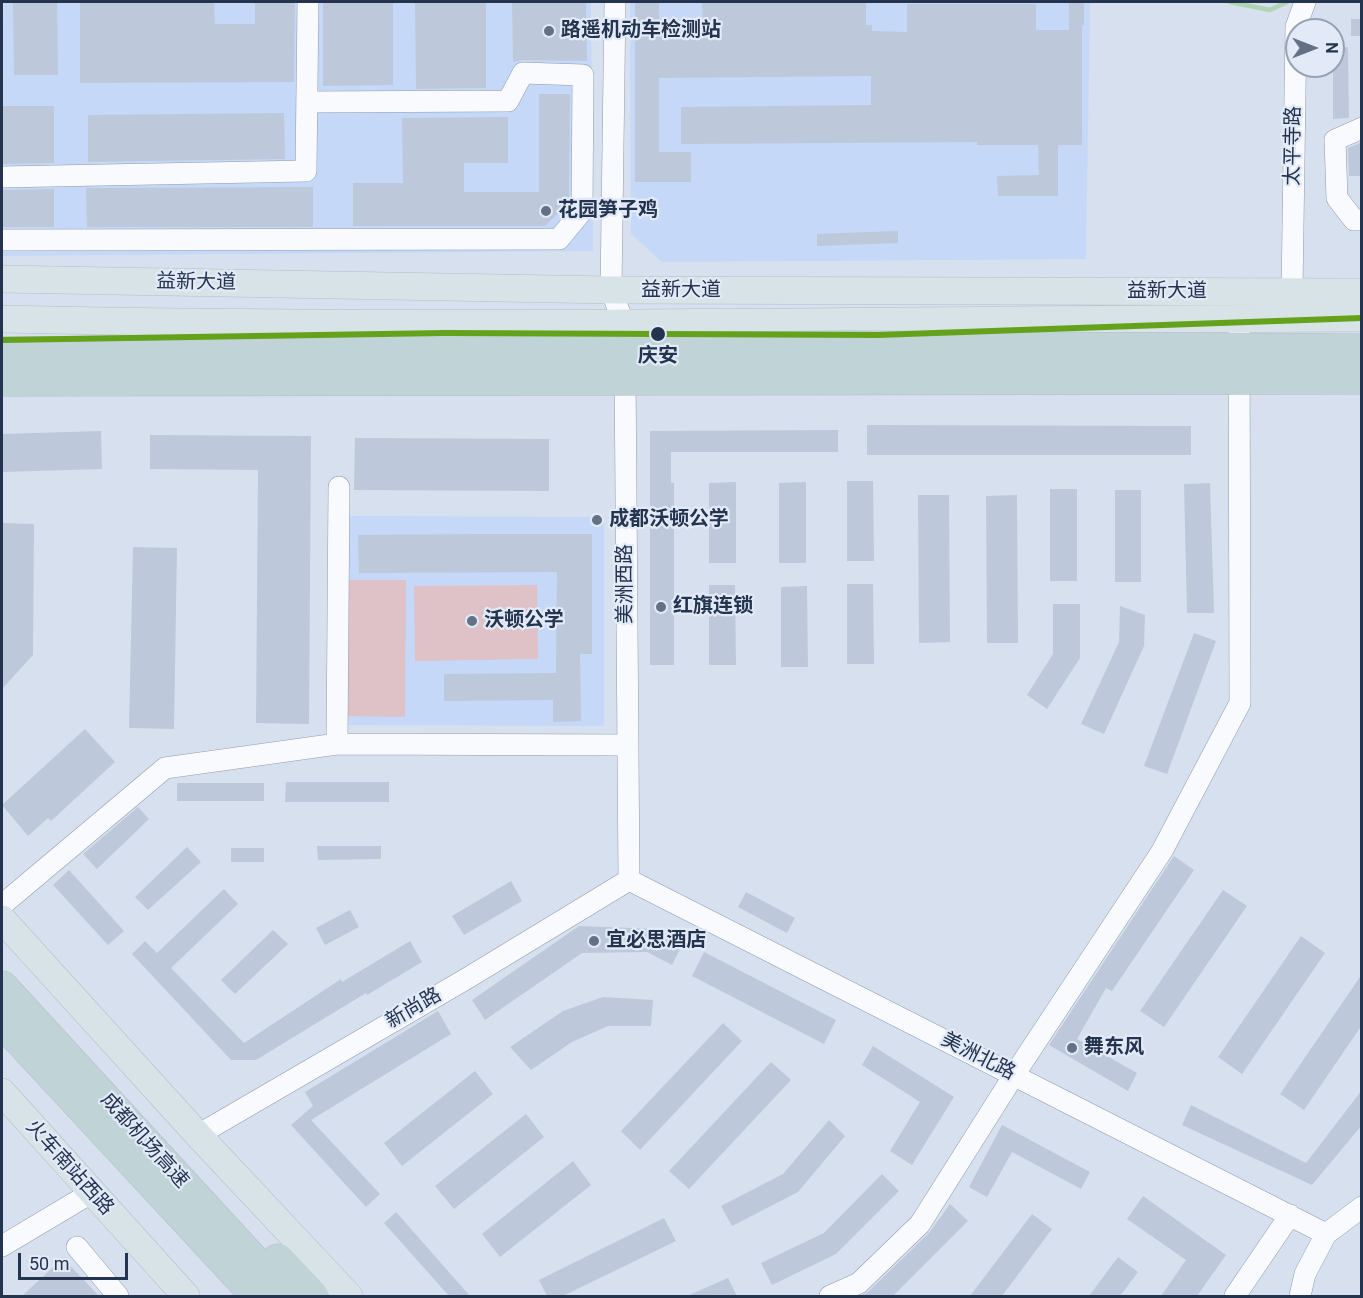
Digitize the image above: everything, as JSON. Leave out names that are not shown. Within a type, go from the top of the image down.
[{"type":"highway","points":[[2,353],[848,347],[1362,350]]},
{"type":"highway","points":[[2,380],[1362,378]]},
{"type":"highway","name":"成都机场高速","points":[[2,987],[286,1296]]},
{"type":"highway","name":"成都机场高速","points":[[2,1021],[257,1296]]},
{"type":"highway","points":[[122,1116],[234,1222],[269,1251],[312,1296]]},
{"type":"highway","points":[[219,1255],[249,1296]]},
{"type":"main road","name":"益新大道","points":[[2,279],[611,290],[1362,292]]},
{"type":"main road","name":"益新大道","points":[[2,319],[228,324],[624,324],[1001,319],[1362,318]]},
{"type":"main road","points":[[2,919],[198,1135],[349,1296]]},
{"type":"main road","name":"火车南站西路","points":[[2,1092],[186,1296]]},
{"type":"street","points":[[2,177],[306,171],[308,2]]},
{"type":"street","points":[[611,290],[615,2]]},
{"type":"street","name":"太平寺路","points":[[1292,292],[1296,27],[1304,2]]},
{"type":"street","points":[[2,240],[559,238],[582,211],[583,75],[523,74],[508,101],[307,102]]},
{"type":"street","points":[[1362,128],[1335,140],[1337,198],[1354,220],[1362,220]]},
{"type":"street","name":"美洲西路","points":[[611,290],[624,324],[629,880]]},
{"type":"street","points":[[830,1296],[859,1283],[920,1224],[1014,1075],[1162,851],[1240,704],[1239,318]]},
{"type":"street","points":[[337,744],[339,487]]},
{"type":"street","points":[[2,905],[165,768],[337,744],[627,745]]},
{"type":"street","name":"美洲北路","points":[[629,880],[1326,1234]]},
{"type":"street","name":"新尚路","points":[[198,1135],[466,979],[629,880]]},
{"type":"street","points":[[2,1246],[91,1193]]},
{"type":"street","points":[[1299,1296],[1305,1274],[1326,1234],[1362,1207]]},
{"type":"street","points":[[1236,1296],[1290,1215]]},
{"type":"street","points":[[77,1247],[118,1296]]},
{"type":"shaded area","points":[[4,2],[591,2],[593,251],[2,256]]},
{"type":"shaded area","points":[[630,2],[1090,2],[1086,259],[662,262],[631,234]]},
{"type":"shaded area","name":"沃顿公学","points":[[340,516],[604,517],[604,726],[340,725]]},
{"type":"shaded area","points":[[346,580],[406,580],[405,717],[345,716]]},
{"type":"shaded area","points":[[537,585],[538,659],[415,661],[414,586]]},
{"type":"building","points":[[13,2],[57,2],[58,75],[14,75]]},
{"type":"building","points":[[80,2],[214,2],[215,24],[255,24],[255,2],[295,2],[294,82],[80,83]]},
{"type":"building","points":[[323,2],[393,2],[393,85],[323,86]]},
{"type":"building","points":[[415,2],[486,2],[486,88],[416,89]]},
{"type":"building","name":"路遥机动车检测站","points":[[512,2],[586,2],[587,61],[523,60],[513,62]]},
{"type":"building","points":[[635,2],[659,2],[659,29],[703,28],[702,2],[866,2],[866,25],[872,25],[872,31],[907,32],[907,4],[1036,4],[1036,30],[1069,30],[1069,2],[1084,2],[1082,145],[1058,145],[1058,196],[998,196],[997,176],[1039,175],[1038,145],[977,145],[977,142],[681,144],[681,107],[871,105],[871,76],[659,78],[659,152],[691,152],[691,182],[635,182]]},
{"type":"building","points":[[1351,19],[1362,19],[1362,36],[1351,36]]},
{"type":"building","points":[[1345,47],[1348,47],[1349,118],[1333,119],[1333,78],[1345,78]]},
{"type":"building","points":[[539,94],[570,94],[569,202],[545,226],[353,226],[353,183],[403,183],[402,118],[508,117],[508,163],[464,163],[464,192],[539,192]]},
{"type":"building","points":[[2,106],[54,106],[54,163],[2,164]]},
{"type":"building","points":[[284,113],[285,159],[88,162],[88,115]]},
{"type":"building","points":[[1360,143],[1362,176],[1349,176],[1348,148]]},
{"type":"building","points":[[313,187],[313,227],[87,227],[86,188]]},
{"type":"building","points":[[54,189],[54,227],[2,227],[2,190]]},
{"type":"building","points":[[898,231],[898,243],[817,246],[817,234]]},
{"type":"building","points":[[867,425],[1191,426],[1191,455],[867,455]]},
{"type":"building","points":[[838,430],[838,452],[671,452],[671,483],[674,483],[674,665],[650,665],[650,431]]},
{"type":"building","points":[[101,431],[102,469],[2,472],[2,434]]},
{"type":"building","points":[[150,435],[311,436],[309,724],[256,723],[258,470],[150,469]]},
{"type":"building","points":[[355,438],[549,439],[549,491],[354,490]]},
{"type":"building","points":[[847,481],[873,481],[874,561],[847,561]]},
{"type":"building","points":[[736,482],[736,563],[709,563],[709,483]]},
{"type":"building","points":[[806,482],[806,563],[779,563],[779,483]]},
{"type":"building","points":[[1210,483],[1214,613],[1187,613],[1184,484]]},
{"type":"building","points":[[1050,489],[1077,489],[1077,581],[1050,581]]},
{"type":"building","points":[[1115,490],[1141,490],[1141,582],[1115,582]]},
{"type":"building","points":[[918,495],[949,495],[950,642],[919,643]]},
{"type":"building","points":[[1017,495],[1018,643],[987,643],[986,496]]},
{"type":"building","points":[[2,523],[34,524],[33,655],[2,689]]},
{"type":"building","points":[[592,534],[592,654],[580,654],[581,721],[553,722],[553,700],[444,701],[444,674],[556,673],[557,572],[359,573],[358,535]]},
{"type":"building","points":[[133,547],[177,548],[174,729],[129,728]]},
{"type":"building","points":[[847,584],[873,584],[874,664],[847,664]]},
{"type":"building","points":[[709,585],[735,585],[736,665],[709,665]]},
{"type":"building","points":[[807,586],[808,667],[781,667],[781,587]]},
{"type":"building","points":[[1053,604],[1080,604],[1080,658],[1047,709],[1027,695],[1053,654]]},
{"type":"building","points":[[1120,606],[1145,615],[1144,646],[1104,734],[1081,724],[1119,642]]},
{"type":"building","points":[[1194,633],[1216,641],[1167,774],[1144,766]]},
{"type":"building","points":[[85,729],[115,762],[51,821],[48,818],[28,836],[2,805]]},
{"type":"building","points":[[286,782],[389,782],[389,802],[285,802]]},
{"type":"building","points":[[177,783],[264,783],[264,801],[177,801]]},
{"type":"building","points":[[138,807],[149,819],[97,869],[83,854]]},
{"type":"building","points":[[317,846],[381,846],[381,859],[318,860]]},
{"type":"building","points":[[187,847],[201,862],[148,910],[135,897]]},
{"type":"building","points":[[231,848],[264,848],[264,862],[231,862]]},
{"type":"building","points":[[1174,856],[1194,870],[1112,991],[1106,988],[1077,1039],[1137,1073],[1128,1091],[1049,1045]]},
{"type":"building","points":[[69,870],[124,931],[108,945],[53,885]]},
{"type":"building","points":[[511,881],[522,901],[464,935],[452,916]]},
{"type":"building","points":[[224,889],[238,904],[171,968],[244,1043],[341,979],[342,982],[410,941],[422,962],[256,1060],[231,1060],[132,954],[145,941],[157,953]]},
{"type":"building","points":[[1223,890],[1247,906],[1164,1027],[1140,1011]]},
{"type":"building","points":[[746,892],[795,918],[787,933],[738,907]]},
{"type":"building","points":[[350,910],[359,927],[325,945],[316,928]]},
{"type":"building","points":[[579,926],[658,929],[683,943],[672,965],[647,952],[582,953],[485,1020],[472,1000]]},
{"type":"building","points":[[273,930],[288,944],[235,994],[221,980]]},
{"type":"building","points":[[1301,936],[1325,953],[1242,1074],[1218,1057]]},
{"type":"building","points":[[704,952],[836,1020],[824,1044],[692,976]]},
{"type":"building","points":[[1362,974],[1362,1025],[1304,1110],[1280,1094]]},
{"type":"building","points":[[603,997],[653,1000],[651,1026],[608,1026],[572,1042],[531,1070],[510,1047],[563,1011]]},
{"type":"building","points":[[438,1011],[451,1034],[311,1120],[380,1194],[366,1207],[291,1125],[313,1106],[305,1092]]},
{"type":"building","points":[[723,1023],[742,1041],[640,1150],[621,1131]]},
{"type":"building","points":[[873,1046],[954,1097],[912,1165],[890,1151],[920,1102],[862,1065]]},
{"type":"building","points":[[771,1062],[791,1080],[689,1189],[669,1171]]},
{"type":"building","points":[[475,1071],[493,1094],[402,1166],[384,1143]]},
{"type":"building","points":[[1362,1090],[1362,1125],[1312,1185],[1182,1125],[1191,1105],[1306,1163]]},
{"type":"building","points":[[526,1114],[544,1137],[454,1209],[435,1186]]},
{"type":"building","points":[[829,1120],[845,1136],[798,1192],[732,1226],[721,1206],[783,1174]]},
{"type":"building","points":[[1002,1125],[1090,1172],[1081,1189],[1012,1152],[987,1197],[969,1187]]},
{"type":"building","points":[[573,1161],[591,1185],[500,1257],[482,1234]]},
{"type":"building","points":[[882,1174],[899,1191],[836,1254],[772,1285],[761,1263],[824,1233]]},
{"type":"building","points":[[1143,1196],[1226,1255],[1197,1296],[1161,1296],[1186,1260],[1127,1219]]},
{"type":"building","points":[[950,1204],[968,1221],[893,1296],[860,1296],[868,1292],[929,1233]]},
{"type":"building","points":[[396,1212],[470,1296],[449,1296],[384,1223]]},
{"type":"building","points":[[1032,1214],[1052,1229],[1002,1296],[970,1296]]},
{"type":"building","points":[[664,1218],[676,1241],[563,1296],[547,1296],[539,1280]]},
{"type":"building","points":[[1118,1257],[1138,1272],[1120,1296],[1089,1296]]},
{"type":"building","points":[[63,1258],[99,1296],[22,1296]]},
{"type":"building","points":[[728,1278],[737,1296],[687,1296]]},
{"type":"waterway","points":[[1230,2],[1270,10],[1287,2]]},
{"type":"transit line","points":[[2,340],[445,333],[878,335],[1362,318]]},
{"type":"place","name":"路遥机动车检测站","points":[[549,31]]},
{"type":"place","name":"花园笋子鸡","points":[[546,211]]},
{"type":"place","name":"庆安","points":[[658,334]]},
{"type":"place","name":"成都沃顿公学","points":[[597,520]]},
{"type":"place","name":"红旗连锁","points":[[661,607]]},
{"type":"place","name":"沃顿公学","points":[[472,621]]},
{"type":"place","name":"宜必思酒店","points":[[594,941]]},
{"type":"place","name":"舞东风","points":[[1072,1048]]}]
